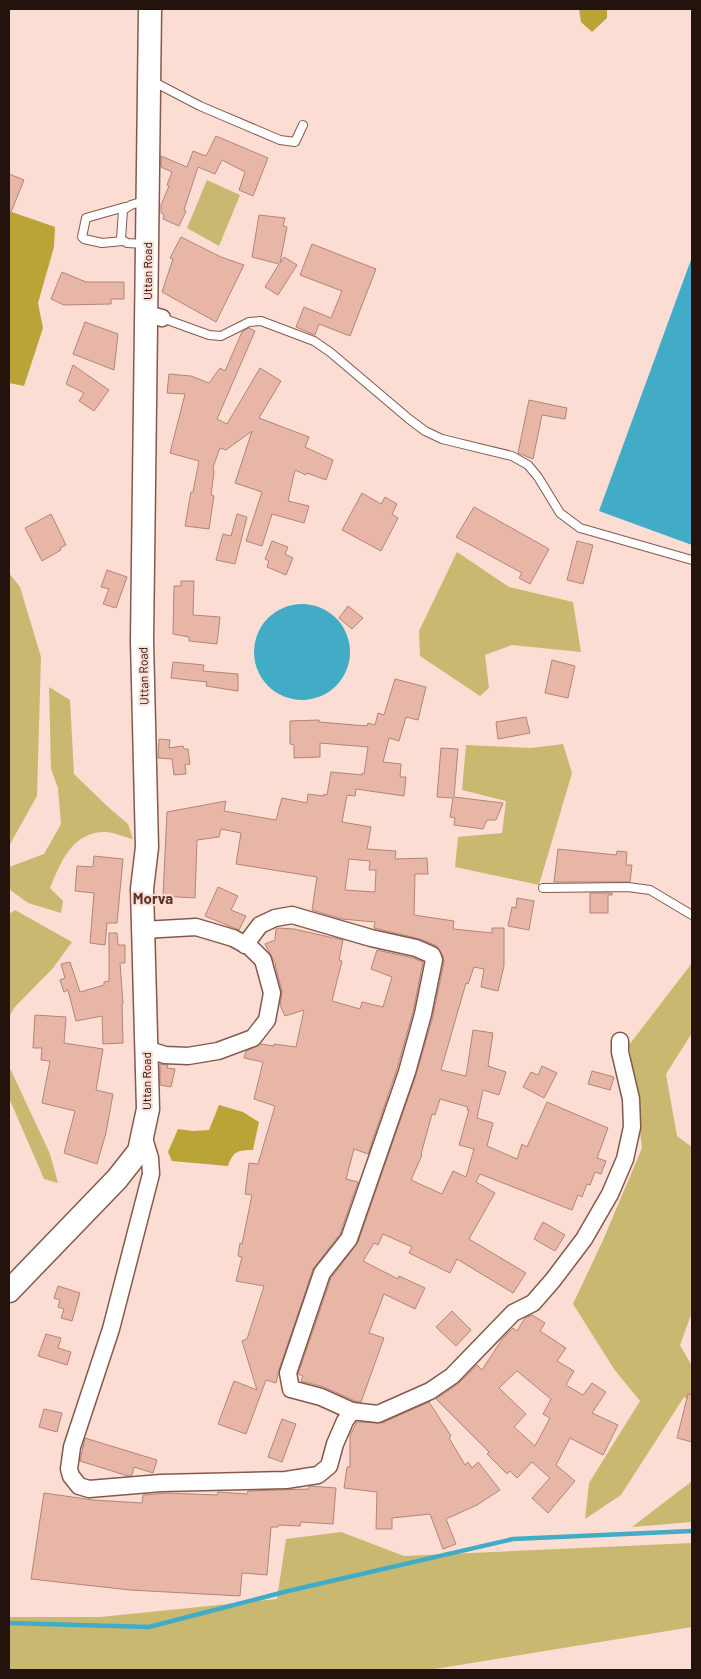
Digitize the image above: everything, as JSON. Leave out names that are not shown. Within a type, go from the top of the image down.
[{"type":"main road","name":"Uttan Road","points":[[9,1291],[117,1179],[139,1151],[148,1109],[142,889],[147,847],[142,641],[154,316],[147,244],[150,9]]},
{"type":"street","points":[[245,945],[260,925],[275,918],[292,915],[371,938],[416,948],[432,955],[434,960],[423,1014],[407,1072],[349,1239],[322,1273],[288,1373],[291,1389],[321,1397],[352,1411],[378,1414],[430,1391],[452,1376],[513,1313],[533,1303],[584,1239],[610,1194],[625,1158],[632,1127],[631,1099],[620,1052],[620,1041]]},
{"type":"street","points":[[143,930],[196,927],[233,938],[263,960],[272,993],[267,1020],[252,1038],[218,1051],[188,1056],[165,1055],[146,1049]]},
{"type":"street","points":[[143,1135],[150,1158],[151,1174],[111,1329],[72,1446],[69,1469],[71,1476],[79,1486],[89,1489],[161,1483],[286,1480],[318,1474],[329,1466],[335,1444],[345,1421],[352,1411]]},
{"type":"lane","points":[[148,79],[200,106],[280,140],[295,142],[303,125]]},
{"type":"lane","points":[[147,201],[86,218],[82,236],[84,239],[102,243],[123,241],[147,244]]},
{"type":"lane","points":[[123,241],[121,222],[125,208]]},
{"type":"lane","points":[[154,316],[209,334],[221,336],[250,322],[261,321],[314,341],[425,430],[442,439],[512,456],[528,465],[538,477],[560,513],[580,528],[692,560]]},
{"type":"lane","points":[[543,888],[628,887],[650,890],[692,914]]},
{"type":"shaded area","points":[[579,9],[607,9],[607,18],[592,32],[581,22]]},
{"type":"shaded area","points":[[207,180],[240,195],[219,246],[187,228]]},
{"type":"shaded area","points":[[9,211],[55,227],[54,247],[38,303],[43,328],[24,386],[9,383]]},
{"type":"shaded area","points":[[457,552],[509,587],[573,602],[581,652],[512,645],[485,655],[489,688],[480,696],[420,656],[419,631]]},
{"type":"shaded area","points":[[9,573],[20,587],[41,657],[37,796],[9,846]]},
{"type":"shaded area","points":[[49,687],[70,700],[74,774],[128,824],[133,839],[107,832],[95,833],[76,842],[64,859],[50,888],[63,901],[61,913],[28,903],[9,889],[9,867],[44,854],[61,824],[58,788],[51,769]]},
{"type":"shaded area","points":[[563,744],[572,773],[539,885],[455,867],[458,837],[502,833],[506,801],[462,790],[466,745],[531,748]]},
{"type":"shaded area","points":[[15,910],[72,942],[53,968],[14,1008],[9,1017],[9,914]]},
{"type":"shaded area","points":[[692,963],[692,1033],[666,1074],[677,1136],[692,1147],[692,1312],[680,1345],[692,1366],[692,1401],[684,1397],[621,1495],[585,1519],[589,1483],[640,1401],[614,1369],[573,1304],[604,1238],[642,1148],[629,1045]]},
{"type":"shaded area","points":[[9,1066],[50,1154],[58,1183],[44,1179],[9,1098]]},
{"type":"shaded area","points":[[219,1105],[243,1112],[259,1122],[253,1150],[237,1152],[232,1157],[228,1166],[172,1161],[168,1152],[178,1129],[193,1131],[209,1130]]},
{"type":"shaded area","points":[[692,1481],[692,1522],[632,1527]]},
{"type":"shaded area","points":[[341,1532],[404,1556],[692,1543],[692,1627],[429,1670],[9,1670],[9,1617],[100,1617],[277,1599],[286,1539]]},
{"type":"water","points":[[692,257],[692,545],[599,511]]},
{"type":"water","points":[[302,604],[320,607],[336,618],[347,634],[350,652],[347,670],[336,686],[320,697],[302,700],[284,697],[268,686],[257,670],[254,652],[257,634],[268,618],[284,607]]},
{"type":"building","points":[[216,136],[268,158],[253,196],[239,190],[245,172],[222,160],[215,174],[198,167],[184,210],[186,211],[179,226],[163,219],[164,215],[161,213],[161,205],[169,186],[167,185],[172,172],[161,167],[161,156],[187,167],[193,151],[206,156]]},
{"type":"building","points":[[9,174],[24,180],[9,217]]},
{"type":"building","points":[[259,215],[285,218],[283,226],[287,227],[280,263],[284,257],[297,265],[278,295],[265,287],[279,264],[252,257]]},
{"type":"building","points":[[181,237],[221,257],[244,265],[216,322],[162,292],[173,259],[170,258]]},
{"type":"building","points":[[312,244],[376,269],[350,336],[319,324],[315,335],[296,327],[304,307],[331,318],[342,291],[300,275]]},
{"type":"building","points":[[62,272],[86,282],[124,282],[124,299],[111,299],[111,304],[64,305],[51,299]]},
{"type":"building","points":[[85,322],[118,334],[114,370],[73,354]]},
{"type":"building","points":[[249,328],[255,331],[217,419],[227,424],[260,368],[281,381],[259,418],[309,437],[305,447],[333,460],[326,480],[295,470],[288,501],[309,506],[304,523],[272,514],[262,546],[246,541],[262,492],[235,483],[252,431],[226,450],[220,448],[213,467],[211,495],[214,496],[209,529],[185,526],[199,461],[170,453],[185,394],[167,393],[169,374],[191,376],[209,383],[220,368],[225,371],[242,332]]},
{"type":"building","points":[[73,365],[109,390],[94,411],[79,401],[84,393],[66,384]]},
{"type":"building","points":[[529,400],[567,408],[565,419],[542,415],[533,459],[518,453]]},
{"type":"building","points":[[362,493],[381,504],[385,497],[397,504],[392,514],[398,518],[381,551],[342,530]]},
{"type":"building","points":[[474,507],[549,549],[530,584],[519,578],[522,573],[456,537]]},
{"type":"building","points":[[51,514],[66,545],[42,561],[25,528]]},
{"type":"building","points":[[237,514],[247,517],[235,564],[216,560],[223,534],[231,536]]},
{"type":"building","points":[[272,541],[288,547],[285,554],[293,558],[286,575],[267,567],[269,561],[265,559]]},
{"type":"building","points":[[577,541],[593,545],[583,584],[567,580]]},
{"type":"building","points":[[107,570],[127,577],[116,608],[103,604],[109,589],[101,587]]},
{"type":"building","points":[[181,581],[194,581],[193,615],[220,617],[217,644],[189,641],[189,637],[173,634],[174,586],[181,586]]},
{"type":"building","points":[[348,606],[363,618],[352,629],[339,618]]},
{"type":"building","points":[[552,660],[575,666],[568,698],[545,693]]},
{"type":"building","points":[[173,662],[204,665],[203,671],[238,674],[238,691],[206,686],[207,682],[171,678]]},
{"type":"building","points":[[395,679],[426,687],[418,720],[406,717],[399,741],[389,738],[383,762],[401,764],[400,777],[406,777],[404,796],[356,789],[355,796],[347,795],[342,822],[371,827],[367,849],[396,851],[395,859],[427,858],[428,874],[415,874],[414,915],[454,921],[453,929],[492,933],[492,928],[504,928],[504,966],[498,991],[481,987],[484,969],[474,967],[468,984],[466,983],[441,1070],[466,1076],[473,1030],[493,1033],[488,1066],[506,1072],[499,1095],[483,1090],[477,1118],[493,1123],[487,1146],[517,1159],[522,1144],[527,1147],[547,1102],[608,1128],[597,1158],[606,1161],[601,1174],[595,1172],[590,1185],[587,1184],[582,1197],[578,1195],[572,1210],[480,1174],[476,1182],[495,1193],[469,1239],[526,1273],[513,1293],[457,1259],[450,1273],[409,1253],[412,1247],[383,1234],[378,1245],[374,1243],[363,1261],[398,1279],[399,1276],[425,1288],[415,1309],[384,1294],[369,1333],[384,1338],[361,1402],[324,1387],[301,1381],[303,1376],[298,1374],[331,1278],[358,1242],[416,1075],[433,1016],[444,962],[443,956],[437,946],[420,939],[374,928],[375,922],[342,919],[312,910],[317,877],[236,864],[241,833],[221,829],[219,837],[197,840],[195,898],[163,896],[167,812],[226,801],[224,811],[276,820],[282,798],[307,803],[308,794],[327,795],[331,772],[364,774],[368,747],[320,743],[320,757],[294,758],[294,745],[290,744],[290,721],[319,720],[319,722],[367,726],[368,723],[375,725],[378,713],[384,715]],"holes":[[[349,859],[370,861],[369,870],[376,870],[375,892],[345,890]],[[440,1099],[468,1107],[467,1110],[469,1110],[459,1145],[474,1149],[466,1177],[453,1171],[442,1194],[411,1180],[422,1155],[432,1114],[435,1115]]]},
{"type":"building","points":[[526,717],[530,733],[498,739],[496,722]]},
{"type":"building","points":[[159,739],[170,740],[169,748],[183,746],[184,749],[188,749],[190,764],[185,765],[186,774],[174,775],[172,759],[158,758]]},
{"type":"building","points":[[441,748],[458,749],[454,797],[503,803],[496,820],[487,820],[483,829],[454,825],[455,818],[450,817],[453,798],[437,797]]},
{"type":"building","points":[[558,849],[616,855],[617,851],[627,852],[626,865],[632,865],[630,882],[554,882]]},
{"type":"building","points":[[94,856],[123,859],[117,923],[107,923],[105,945],[90,943],[94,893],[75,891],[77,866],[93,867]]},
{"type":"building","points":[[218,887],[238,896],[231,910],[246,916],[239,930],[205,916]]},
{"type":"building","points":[[590,893],[612,893],[612,895],[608,895],[608,913],[590,913]]},
{"type":"building","points":[[517,898],[534,901],[529,930],[508,926],[512,907],[516,908]]},
{"type":"building","points":[[276,929],[294,929],[343,940],[339,960],[342,961],[332,1001],[360,1009],[362,1002],[383,1007],[392,977],[371,969],[377,950],[423,962],[413,1012],[397,1069],[368,1154],[354,1149],[346,1179],[358,1182],[340,1234],[313,1269],[276,1383],[266,1380],[246,1434],[218,1424],[234,1381],[257,1390],[242,1341],[247,1339],[264,1286],[236,1281],[242,1257],[238,1256],[240,1243],[242,1244],[252,1195],[245,1194],[249,1163],[258,1164],[275,1106],[254,1099],[263,1062],[244,1058],[246,1051],[261,1044],[296,1047],[304,1010],[285,1016],[280,1005],[282,991],[276,965],[265,944],[275,940]]},
{"type":"building","points":[[109,933],[117,933],[118,945],[125,945],[125,963],[120,963],[123,1043],[103,1044],[102,1016],[76,1021],[68,990],[64,992],[60,980],[65,978],[61,964],[70,962],[80,992],[104,985],[104,982],[109,981]]},
{"type":"building","points":[[35,1015],[66,1017],[64,1043],[103,1049],[96,1090],[113,1094],[106,1133],[97,1164],[64,1153],[75,1111],[42,1103],[50,1061],[41,1060],[42,1048],[33,1048]]},
{"type":"building","points":[[160,1064],[168,1065],[167,1068],[175,1069],[171,1087],[160,1085]]},
{"type":"building","points":[[542,1066],[557,1073],[544,1098],[523,1087],[531,1072],[538,1075]]},
{"type":"building","points":[[592,1071],[614,1077],[610,1090],[588,1084]]},
{"type":"building","points":[[543,1222],[565,1235],[555,1251],[534,1239]]},
{"type":"building","points":[[58,1286],[80,1293],[72,1321],[61,1318],[64,1309],[58,1307],[60,1300],[54,1298]]},
{"type":"building","points":[[452,1311],[471,1330],[456,1346],[436,1327]]},
{"type":"building","points":[[532,1315],[545,1323],[540,1331],[566,1348],[557,1361],[574,1371],[566,1385],[583,1395],[592,1383],[606,1392],[592,1413],[618,1425],[603,1455],[570,1438],[556,1465],[575,1481],[548,1513],[532,1498],[550,1478],[532,1462],[517,1478],[510,1471],[507,1474],[487,1454],[489,1452],[436,1399],[458,1384],[477,1365],[482,1370],[503,1338],[513,1328],[517,1331],[525,1318]],"holes":[[[517,1371],[551,1399],[543,1414],[550,1418],[535,1446],[514,1427],[526,1414],[499,1388]]]},
{"type":"building","points":[[46,1334],[61,1338],[58,1348],[71,1352],[67,1365],[38,1356]]},
{"type":"building","points":[[688,1394],[692,1395],[692,1442],[677,1438]]},
{"type":"building","points":[[429,1402],[451,1436],[449,1438],[465,1465],[468,1462],[472,1468],[478,1462],[500,1490],[477,1505],[446,1519],[456,1544],[443,1549],[430,1514],[392,1518],[392,1529],[376,1529],[377,1492],[344,1488],[347,1467],[350,1467],[350,1435],[357,1422],[382,1423]]},
{"type":"building","points":[[44,1409],[62,1413],[57,1432],[39,1427]]},
{"type":"building","points":[[282,1419],[296,1424],[282,1462],[268,1457]]},
{"type":"building","points":[[85,1438],[157,1460],[153,1473],[134,1467],[132,1475],[128,1476],[80,1461]]},
{"type":"building","points":[[309,1486],[336,1488],[333,1524],[301,1522],[300,1526],[279,1525],[278,1527],[271,1527],[267,1575],[242,1573],[240,1596],[130,1590],[31,1579],[44,1493],[93,1500],[142,1503],[143,1495],[167,1493],[217,1495],[218,1492],[247,1494],[248,1491],[309,1489]]},
{"type":"waterway","points":[[9,1623],[149,1627],[288,1591],[513,1539],[692,1531]]},
{"type":"district","name":"Morva","points":[[153,898]]}]
